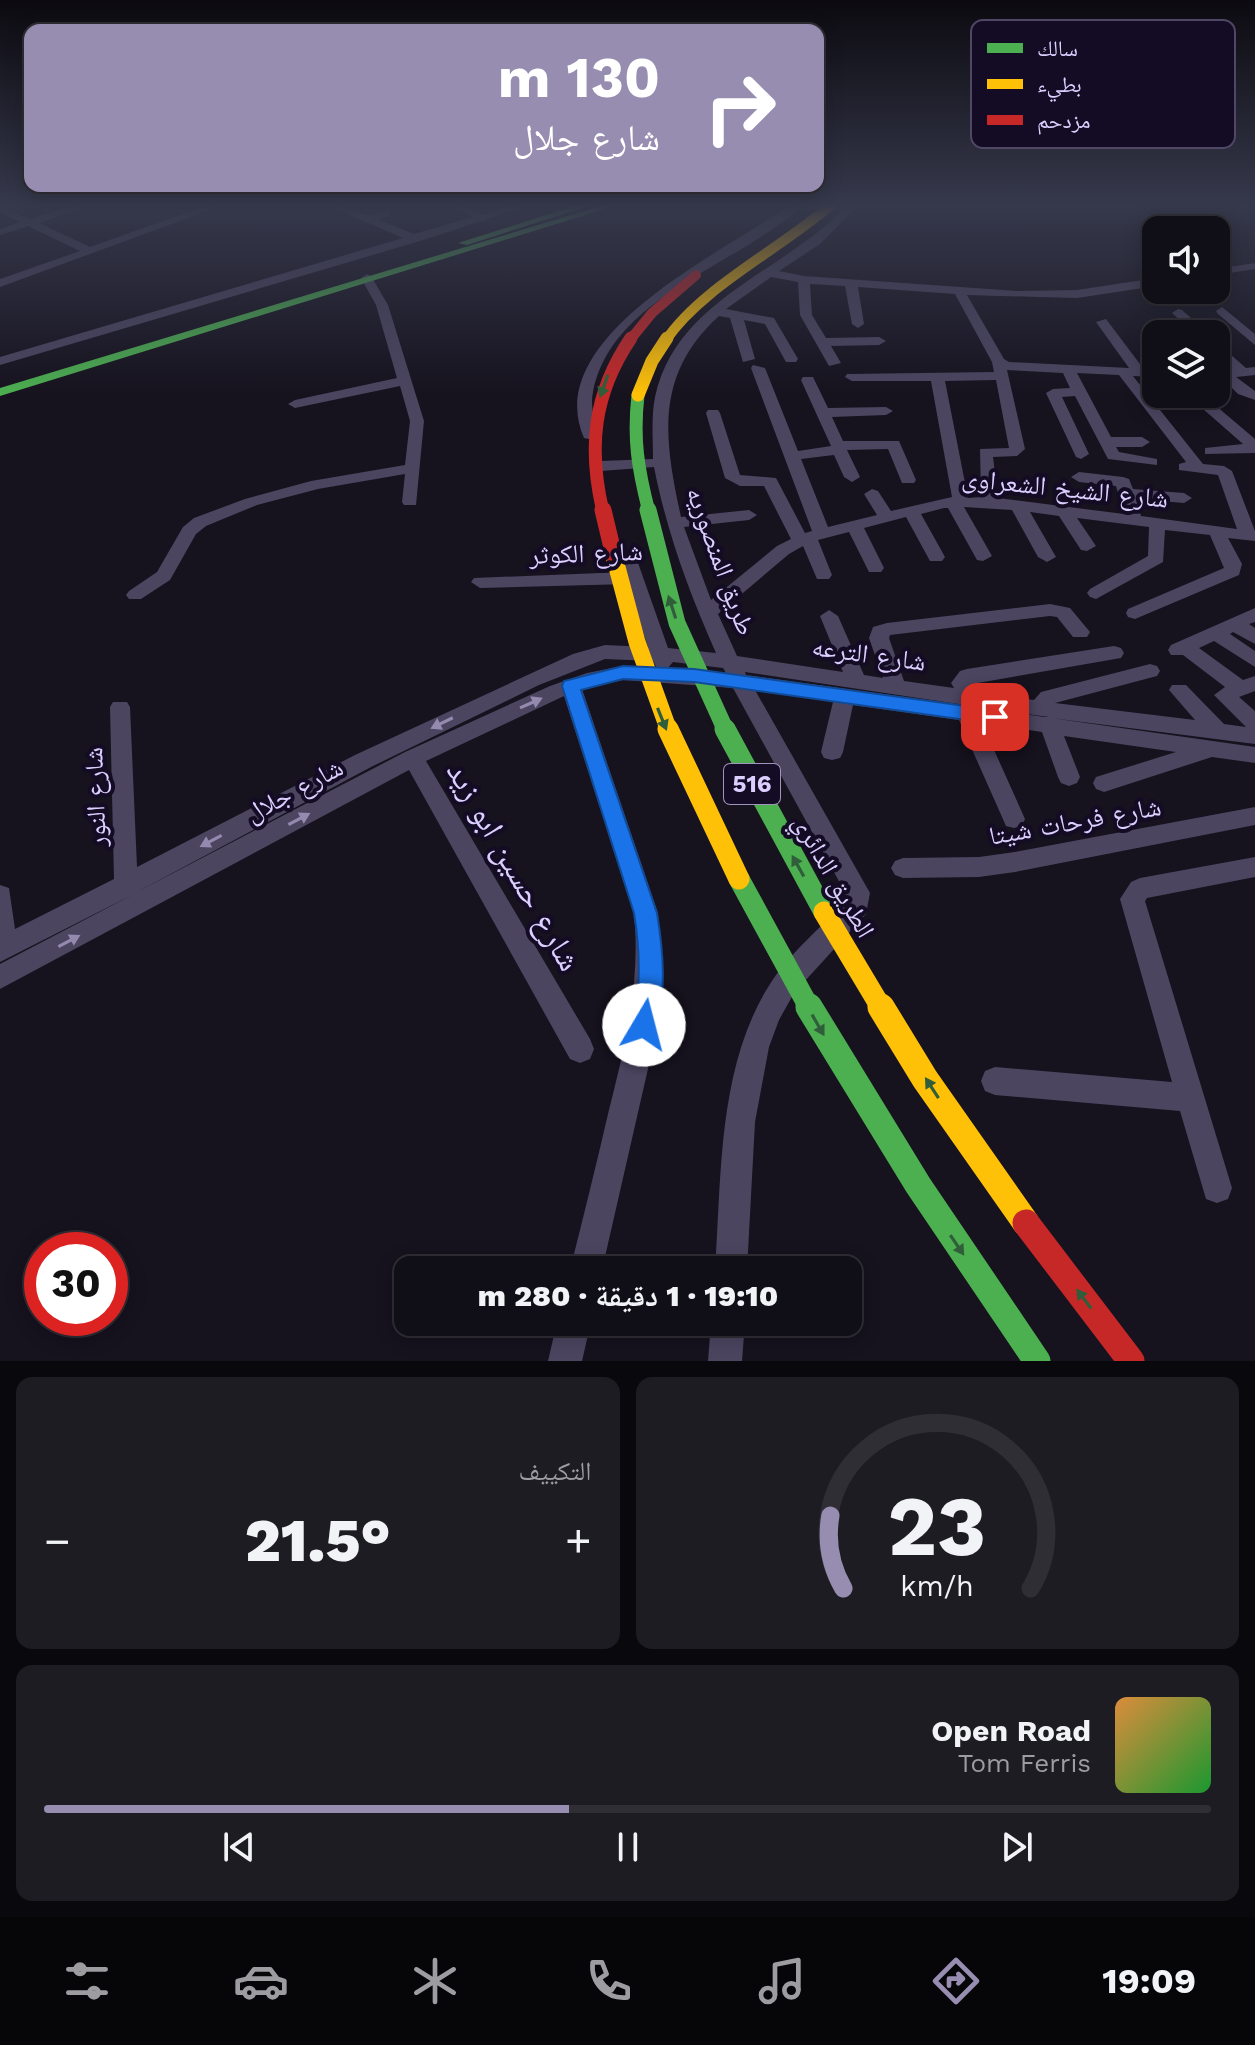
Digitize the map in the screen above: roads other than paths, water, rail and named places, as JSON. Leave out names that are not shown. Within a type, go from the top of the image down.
[{"type":"main road","points":[[373,272],[384,268]]},
{"type":"main road","points":[[0,392],[387,268]]},
{"type":"main road","points":[[0,380],[389,268]]},
{"type":"main road","name":"516","points":[[711,268],[675,290],[638,324],[617,355],[602,390],[593,444],[595,474],[630,630],[660,715],[697,799],[793,982],[858,1092],[1037,1361]]},
{"type":"main road","name":"الطريق الدائري","points":[[750,268],[701,299],[667,334],[652,358],[635,409],[637,474],[681,634],[713,707],[840,941],[973,1151],[1131,1361]]},
{"type":"street","points":[[0,283],[43,268]]},
{"type":"street","points":[[0,361],[319,268]]},
{"type":"street","points":[[663,664],[585,420],[584,397],[600,356],[616,332],[638,310],[706,268]]},
{"type":"street","name":"طريق المنصوريه","points":[[732,1256],[744,1093],[753,1052],[767,1016],[785,984],[857,906],[858,893],[740,681],[707,613],[675,523],[663,463],[659,429],[666,383],[683,351],[714,311],[773,268]]},
{"type":"street","points":[[373,272],[417,421],[410,502]]},
{"type":"street","points":[[766,272],[804,280],[960,293],[1077,294],[1142,284]]},
{"type":"street","points":[[804,280],[806,315],[834,363]]},
{"type":"street","points":[[851,284],[856,338]]},
{"type":"street","points":[[960,293],[1001,369],[1017,449],[1012,453],[985,452],[990,502]]},
{"type":"street","points":[[714,311],[774,324],[791,359]]},
{"type":"street","points":[[1222,311],[1254,334]]},
{"type":"street","points":[[1178,313],[1186,320]]},
{"type":"street","points":[[736,315],[792,456],[810,537],[823,575]]},
{"type":"street","points":[[1102,322],[1191,467],[1218,469],[1227,474],[1252,535]]},
{"type":"street","points":[[822,342],[856,338],[879,341]]},
{"type":"street","points":[[1230,357],[1249,372]]},
{"type":"street","points":[[852,377],[937,376],[1015,368],[1142,372]]},
{"type":"street","points":[[1068,370],[1115,458],[1152,462]]},
{"type":"street","points":[[937,376],[957,502],[983,556]]},
{"type":"street","points":[[808,380],[852,477]]},
{"type":"street","points":[[295,404],[405,381]]},
{"type":"street","points":[[1230,381],[1255,396]]},
{"type":"street","points":[[1081,392],[1053,393],[1081,454]]},
{"type":"street","points":[[1209,408],[1255,448]]},
{"type":"street","points":[[823,413],[886,411]]},
{"type":"street","points":[[713,413],[733,478],[740,481],[770,481],[810,537]]},
{"type":"street","points":[[1106,442],[1142,442]]},
{"type":"street","points":[[792,456],[839,448],[894,444],[908,480]]},
{"type":"street","points":[[1210,451],[1255,448]]},
{"type":"street","points":[[601,466],[663,463]]},
{"type":"street","points":[[135,595],[164,576],[189,531],[205,520],[251,502],[317,484],[413,468]]},
{"type":"street","points":[[1079,477],[1123,482],[1134,520]]},
{"type":"street","points":[[1127,493],[1184,498]]},
{"type":"street","points":[[872,494],[887,518]]},
{"type":"street","name":"شارع الشيخ الشعراوى","points":[[707,613],[783,550],[810,537],[957,502],[990,502],[1064,511],[1084,507],[1134,520],[1252,535]]},
{"type":"street","points":[[1018,505],[1047,557]]},
{"type":"street","points":[[911,511],[936,557]]},
{"type":"street","points":[[1064,511],[1087,546]]},
{"type":"street","points":[[675,523],[749,515]]},
{"type":"street","points":[[1096,593],[1157,558],[1157,522]]},
{"type":"street","points":[[855,526],[875,568]]},
{"type":"street","points":[[1135,613],[1233,571],[1233,564],[1216,530]]},
{"type":"street","name":"شارع الكوثر","points":[[480,582],[552,582],[693,574]]},
{"type":"street","points":[[896,687],[879,638],[880,632],[887,629],[1050,610],[1063,612],[1080,632]]},
{"type":"street","points":[[1248,685],[1182,649],[1255,614]]},
{"type":"street","points":[[829,616],[851,688],[832,752]]},
{"type":"street","points":[[1234,624],[1255,637]]},
{"type":"street","points":[[1215,633],[1255,660]]},
{"type":"street","points":[[1014,819],[961,683],[967,676],[1114,653]]},
{"type":"street","name":"شارع جلال","points":[[0,977],[250,832],[363,761],[580,659],[620,662]]},
{"type":"street","name":"شارع الترعه","points":[[620,662],[731,662],[851,688],[1215,740],[1255,755]]},
{"type":"street","name":"شارع جلال","points":[[2,949],[126,886],[620,662]]},
{"type":"street","name":"شارع الترعه","points":[[663,664],[740,681],[851,688],[896,687],[969,706]]},
{"type":"street","points":[[1069,777],[1042,704],[1048,697],[1150,671]]},
{"type":"street","points":[[1248,685],[1226,692],[1225,698],[1255,723]]},
{"type":"street","points":[[571,686],[646,913],[650,943],[650,989],[644,1025],[589,1256]]},
{"type":"street","points":[[1104,783],[1215,740],[1179,690]]},
{"type":"street","name":"شارع النور","points":[[120,707],[126,886]]},
{"type":"street","name":"شارع الترعه","points":[[1215,740],[1255,736]]},
{"type":"street","name":"شارع حسين ابو زيد","points":[[413,758],[580,1049]]},
{"type":"street","name":"شارع فرحات شيتا","points":[[903,868],[979,867],[1015,862],[1255,816]]},
{"type":"street","points":[[1217,1188],[1133,904],[1133,894],[1140,889],[1255,867]]},
{"type":"street","points":[[0,896],[2,949]]},
{"type":"street","points":[[995,1081],[1190,1098]]},
{"type":"street","points":[[565,1361],[571,1336]]},
{"type":"street","points":[[725,1361],[727,1336]]}]
